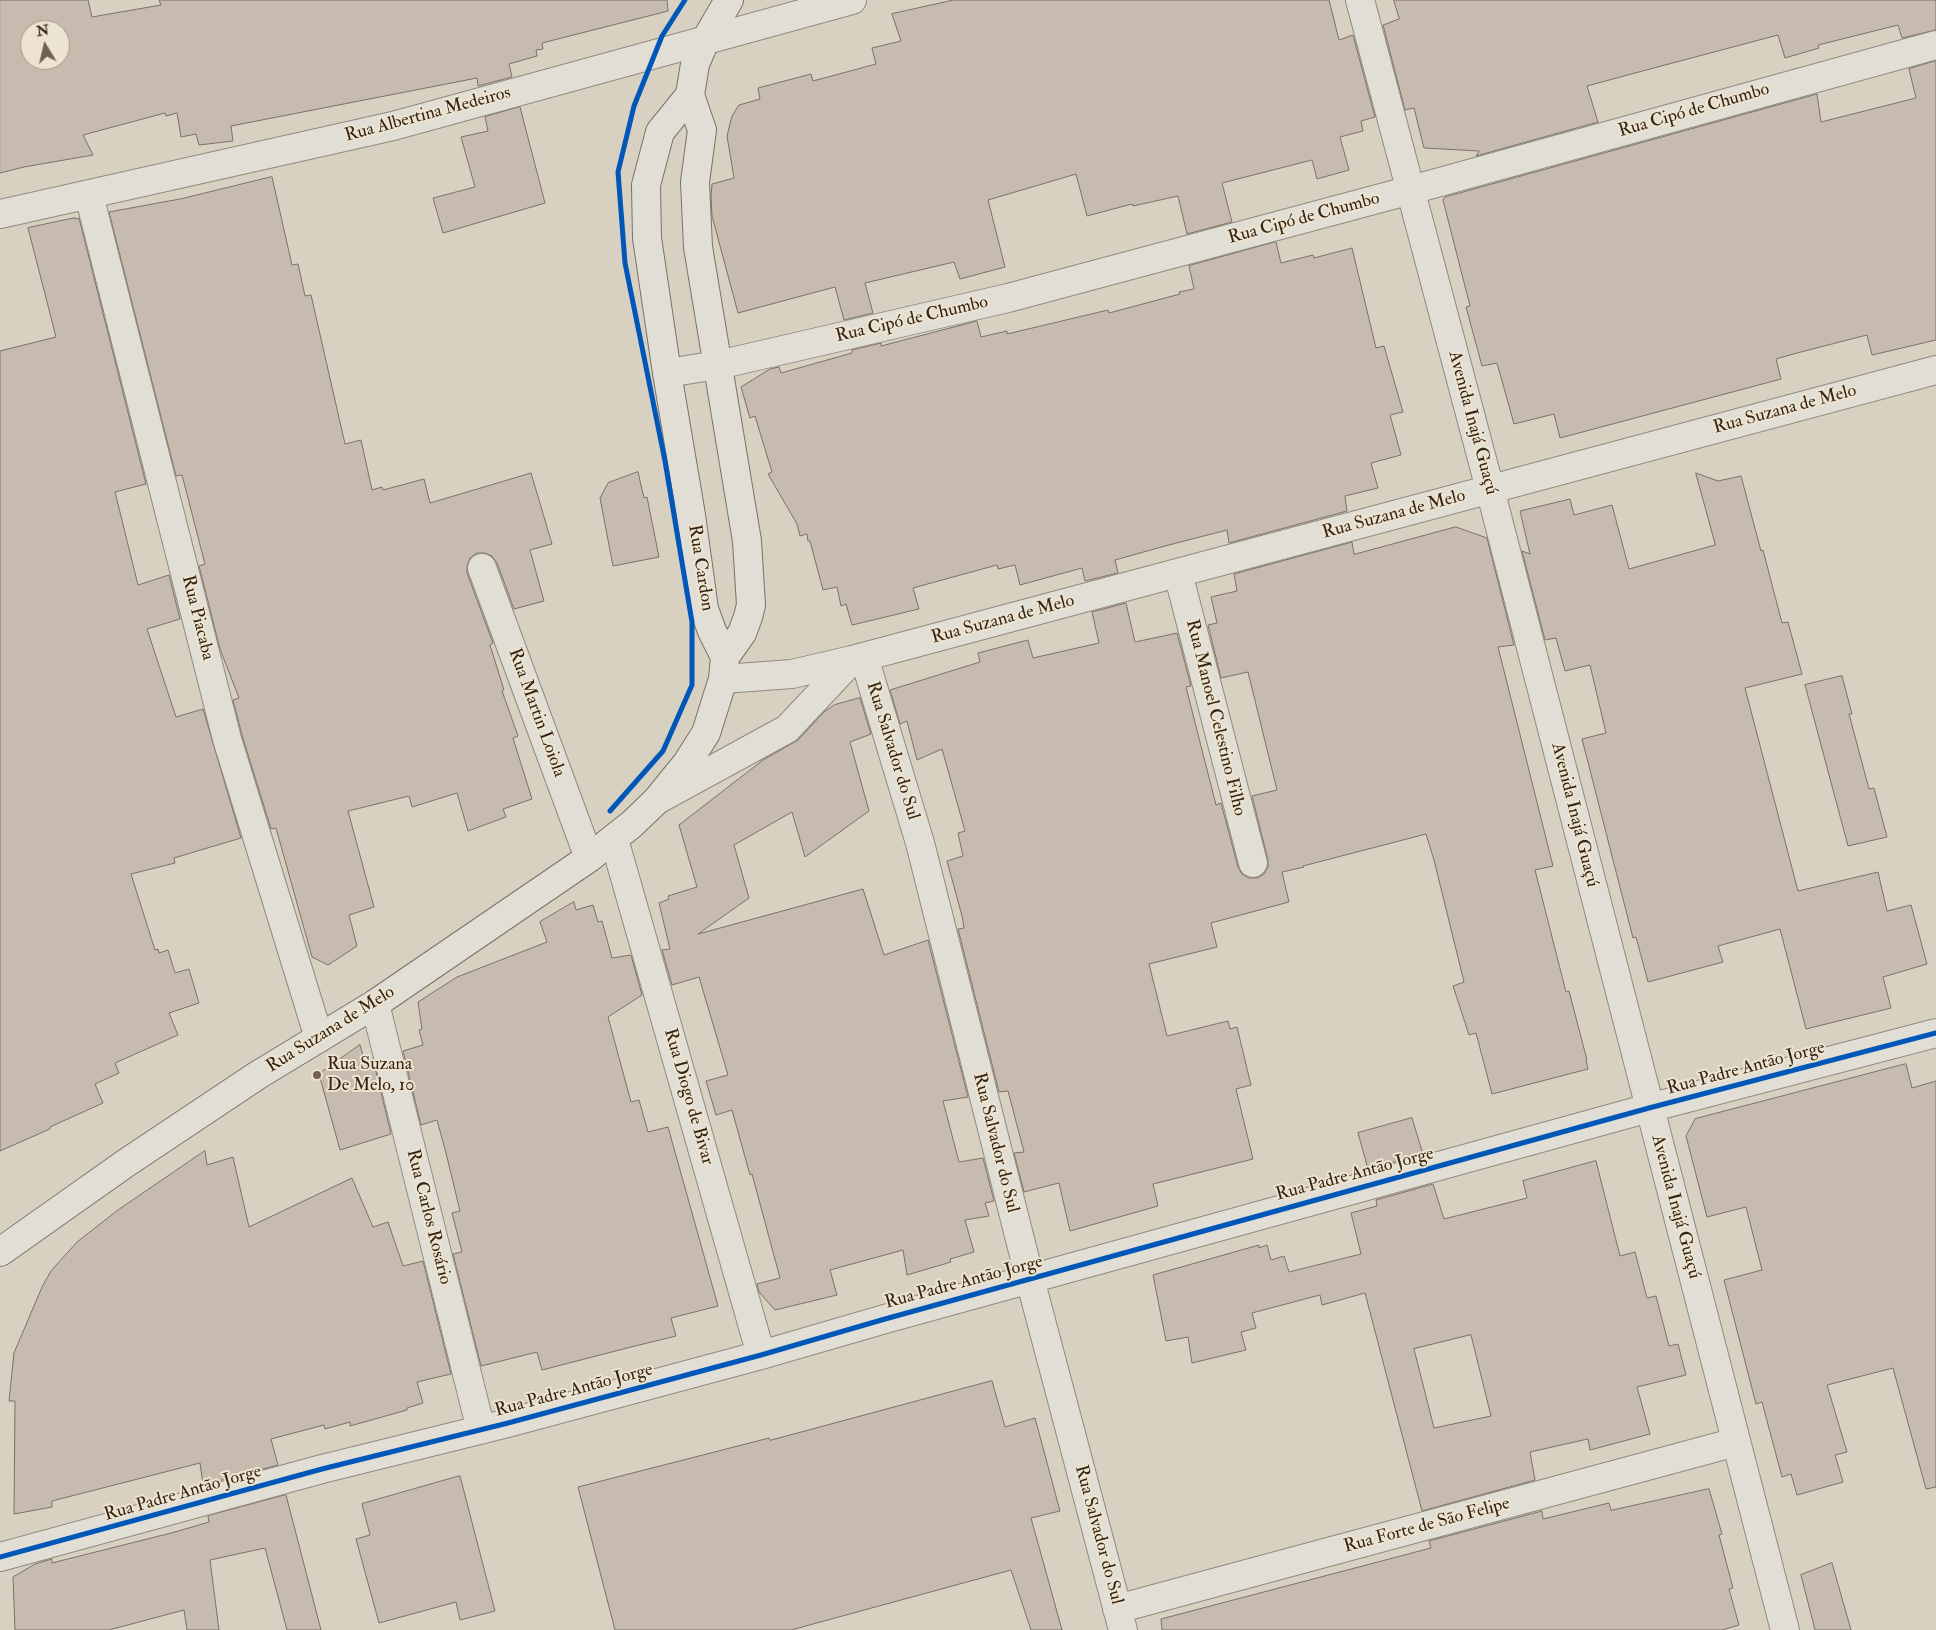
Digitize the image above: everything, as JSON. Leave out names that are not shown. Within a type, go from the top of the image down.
[{"type":"street","name":"Rua Albertina Medeiros","points":[[0,214],[393,126],[852,0]]},
{"type":"street","name":"Avenida Inajá Guaçú","points":[[1360,0],[1490,489],[1785,1630]]},
{"type":"street","name":"Rua Cardon","points":[[724,668],[742,632],[751,605],[747,541],[698,247],[695,182],[702,130],[690,95],[695,64],[726,1]]},
{"type":"street","name":"Rua Cipó de Chumbo","points":[[666,373],[718,365],[1008,298],[1411,190],[1936,45]]},
{"type":"street","name":"Rua Cardon","points":[[690,95],[660,132],[646,185],[647,238],[666,373],[691,515],[704,609],[724,668]]},
{"type":"street","name":"Rua Piacaba","points":[[89,195],[227,739],[319,1038]]},
{"type":"street","name":"Rua Suzana de Melo","points":[[0,1252],[126,1162],[258,1075],[375,1004],[614,840],[657,800],[687,764],[706,733],[724,668],[792,674],[858,658],[1936,370]]},
{"type":"street","name":"Rua Martin Loiola","points":[[482,568],[589,858]]},
{"type":"street","name":"Rua Manoel Celestino Filho","points":[[1178,572],[1253,863]]},
{"type":"street","name":"Rua Suzana de Melo","points":[[657,800],[787,729],[858,658]]},
{"type":"street","name":"Rua Salvador do Sul","points":[[858,658],[920,843],[1030,1279],[1120,1620]]},
{"type":"street","name":"Rua Diogo de Bivar","points":[[614,840],[761,1355]]},
{"type":"street","name":"Rua Carlos Rosário","points":[[375,1004],[481,1430]]},
{"type":"street","name":"Rua Padre Antão Jorge","points":[[0,1557],[322,1469],[481,1430],[761,1355],[1649,1108],[1936,1034]]},
{"type":"street","name":"Rua Forte de São Felipe","points":[[1120,1620],[1736,1442]]},
{"type":"building","points":[[0,0],[88,0],[92,17],[161,5],[159,0],[667,0],[668,11],[542,43],[543,49],[536,50],[537,56],[509,64],[512,77],[478,86],[477,78],[231,126],[233,141],[199,145],[196,134],[181,137],[177,113],[166,116],[165,113],[83,135],[93,155],[0,173]]},
{"type":"building","points":[[954,0],[1329,0],[1339,40],[1353,35],[1375,117],[1361,121],[1363,131],[1340,137],[1349,170],[1317,179],[1312,160],[1222,183],[1232,222],[1187,234],[1178,196],[1133,206],[1132,204],[1087,216],[1076,174],[988,200],[1005,267],[960,279],[954,262],[865,283],[873,313],[844,320],[835,287],[738,313],[712,216],[711,196],[712,184],[734,178],[727,136],[732,116],[739,105],[760,99],[758,88],[811,74],[813,81],[876,64],[872,48],[901,41],[892,14]]},
{"type":"building","points":[[1394,0],[1936,0],[1936,30],[1902,38],[1898,25],[1818,45],[1819,48],[1785,58],[1778,35],[1587,86],[1598,122],[1476,156],[1479,151],[1424,148],[1414,108],[1405,110],[1383,25],[1399,19]]},
{"type":"building","points":[[1936,61],[1936,340],[1872,355],[1867,335],[1797,353],[1776,359],[1781,379],[1560,438],[1554,414],[1514,424],[1497,363],[1482,366],[1466,307],[1470,306],[1443,200],[1445,197],[1817,94],[1821,122],[1916,98],[1909,69]]},
{"type":"building","points":[[520,107],[545,203],[443,233],[433,198],[475,187],[461,137],[488,131],[485,117]]},
{"type":"building","points":[[272,177],[292,265],[298,264],[305,296],[311,295],[345,444],[361,440],[372,490],[382,487],[383,490],[424,479],[430,503],[531,473],[552,544],[530,550],[544,601],[514,609],[497,563],[492,556],[485,553],[477,553],[470,558],[467,566],[467,573],[493,643],[490,645],[504,690],[502,691],[518,736],[513,738],[532,799],[503,809],[506,817],[468,831],[457,793],[412,807],[409,796],[348,811],[374,907],[349,915],[357,946],[328,965],[312,957],[276,828],[271,829],[242,735],[233,700],[239,698],[220,649],[199,566],[205,564],[182,475],[176,476],[109,212],[180,199]]},
{"type":"building","points":[[79,218],[146,484],[115,492],[138,585],[169,575],[180,619],[147,629],[176,717],[203,709],[241,838],[174,858],[175,863],[131,874],[155,950],[158,949],[159,953],[168,950],[175,973],[189,969],[199,1003],[169,1013],[178,1035],[115,1063],[119,1073],[95,1084],[103,1103],[0,1151],[0,351],[56,337],[28,228]]},
{"type":"building","points":[[1276,242],[1281,263],[1313,255],[1314,258],[1352,248],[1376,348],[1384,346],[1403,412],[1390,415],[1401,455],[1371,463],[1378,488],[1345,496],[1347,511],[1229,543],[1227,530],[1165,546],[1115,560],[1118,573],[1085,581],[1082,568],[1020,585],[1015,565],[998,569],[997,565],[913,588],[919,609],[852,625],[846,604],[841,606],[837,587],[823,590],[807,534],[800,536],[797,524],[768,474],[772,472],[755,416],[750,418],[741,387],[770,369],[779,367],[781,373],[852,353],[852,350],[881,343],[881,346],[977,321],[981,337],[1007,331],[1007,334],[1108,310],[1109,313],[1180,294],[1179,292],[1194,289],[1189,266]]},
{"type":"building","points":[[638,472],[644,498],[647,497],[659,557],[613,566],[600,498],[608,483]]},
{"type":"building","points":[[1696,473],[1718,481],[1741,476],[1782,623],[1788,622],[1802,674],[1745,688],[1798,891],[1878,872],[1887,911],[1911,905],[1927,964],[1883,977],[1891,1008],[1806,1029],[1780,929],[1718,946],[1723,962],[1648,982],[1636,937],[1633,938],[1582,739],[1606,733],[1590,665],[1565,671],[1556,638],[1545,640],[1522,551],[1530,554],[1520,511],[1570,499],[1574,515],[1612,505],[1629,569],[1715,545]]},
{"type":"building","points":[[1456,527],[1487,538],[1514,645],[1498,647],[1553,866],[1535,870],[1566,992],[1569,991],[1588,1069],[1492,1094],[1476,1033],[1469,1035],[1453,986],[1464,982],[1426,834],[1282,872],[1289,902],[1211,923],[1217,947],[1149,964],[1167,1036],[1228,1021],[1230,1029],[1237,1027],[1251,1085],[1236,1089],[1253,1159],[1153,1184],[1158,1206],[1070,1231],[1059,1183],[1024,1192],[1014,1153],[1024,1152],[1008,1091],[999,1092],[958,929],[964,928],[947,861],[963,856],[958,833],[965,831],[942,749],[917,760],[907,721],[900,724],[890,690],[980,662],[978,653],[1028,640],[1033,658],[1099,643],[1092,612],[1126,603],[1135,642],[1177,633],[1191,686],[1186,687],[1216,805],[1221,803],[1238,867],[1242,874],[1249,878],[1257,878],[1264,874],[1268,867],[1268,860],[1252,796],[1277,790],[1248,672],[1221,678],[1208,625],[1217,623],[1211,597],[1237,591],[1234,574],[1352,542],[1354,554]]},
{"type":"building","points":[[1842,676],[1852,714],[1849,714],[1869,789],[1874,788],[1887,837],[1848,846],[1805,685]]},
{"type":"building","points":[[860,698],[871,734],[850,742],[869,811],[805,857],[792,812],[734,845],[749,898],[698,934],[863,889],[884,955],[928,940],[968,1097],[943,1101],[959,1162],[983,1158],[994,1201],[985,1203],[989,1216],[965,1220],[974,1252],[950,1259],[951,1262],[907,1275],[903,1250],[830,1270],[837,1295],[775,1310],[759,1292],[757,1284],[780,1278],[752,1174],[750,1175],[732,1110],[716,1115],[706,1081],[728,1075],[699,977],[672,985],[662,950],[670,949],[659,903],[669,899],[668,896],[697,887],[679,825],[763,760],[798,740],[824,712],[834,705]]},
{"type":"building","points":[[574,902],[576,910],[593,905],[598,922],[602,921],[612,958],[631,955],[642,995],[608,1017],[631,1102],[639,1100],[648,1132],[668,1127],[718,1306],[671,1318],[676,1336],[542,1370],[537,1352],[481,1366],[453,1254],[462,1252],[452,1213],[460,1211],[446,1153],[437,1120],[421,1125],[403,1051],[423,1045],[419,1030],[422,1029],[418,1002],[457,977],[547,942],[540,922]]},
{"type":"building","points":[[360,1045],[365,1062],[373,1059],[391,1134],[340,1150],[319,1074]]},
{"type":"building","points":[[1906,1064],[1912,1088],[1936,1081],[1936,1487],[1926,1489],[1893,1368],[1827,1385],[1847,1452],[1835,1455],[1843,1482],[1797,1495],[1791,1474],[1782,1477],[1762,1402],[1756,1404],[1724,1280],[1762,1270],[1746,1207],[1707,1217],[1686,1136],[1695,1119]]},
{"type":"building","points":[[1412,1118],[1423,1154],[1368,1169],[1358,1133]]},
{"type":"building","points":[[205,1151],[207,1165],[233,1157],[249,1227],[352,1178],[373,1227],[388,1222],[403,1266],[423,1261],[451,1374],[417,1382],[423,1403],[407,1408],[407,1410],[350,1426],[350,1422],[325,1429],[324,1425],[271,1439],[278,1465],[203,1485],[200,1463],[52,1501],[52,1507],[14,1514],[15,1401],[9,1401],[14,1353],[42,1287],[51,1271],[77,1242],[118,1210]]},
{"type":"building","points":[[1596,1161],[1620,1256],[1635,1252],[1647,1298],[1656,1296],[1669,1346],[1678,1344],[1686,1375],[1637,1387],[1650,1434],[1590,1450],[1588,1439],[1530,1452],[1535,1480],[1422,1511],[1365,1293],[1322,1305],[1320,1295],[1252,1313],[1256,1328],[1241,1332],[1246,1350],[1192,1363],[1188,1337],[1166,1341],[1153,1275],[1259,1245],[1259,1248],[1267,1245],[1271,1260],[1284,1256],[1289,1272],[1361,1254],[1351,1213],[1377,1206],[1376,1200],[1433,1184],[1444,1219],[1527,1198],[1523,1181]],"holes":[[[1471,1335],[1491,1416],[1434,1428],[1414,1349]]]},
{"type":"building","points":[[992,1381],[1005,1427],[1035,1418],[1060,1511],[1031,1518],[1062,1630],[1031,1630],[1011,1570],[791,1630],[615,1630],[578,1487],[769,1438],[770,1440]]},
{"type":"building","points":[[460,1476],[495,1611],[460,1620],[456,1602],[379,1623],[356,1539],[370,1535],[362,1504]]},
{"type":"building","points":[[1709,1489],[1722,1534],[1719,1535],[1733,1588],[1729,1589],[1739,1625],[1722,1630],[1162,1630],[1161,1619],[1431,1548],[1429,1541],[1542,1511],[1543,1519],[1609,1503],[1611,1510]]},
{"type":"building","points":[[286,1495],[321,1630],[287,1630],[265,1548],[210,1560],[219,1630],[187,1630],[184,1610],[109,1630],[15,1630],[13,1577],[35,1564],[52,1559],[52,1563],[175,1532],[209,1522],[208,1516]]},
{"type":"building","points":[[1832,1563],[1851,1630],[1815,1630],[1801,1575]]},
{"type":"cycle path","points":[[610,811],[663,751],[692,685],[692,622],[665,461],[625,263],[618,172],[634,106],[662,36],[685,0]]},
{"type":"cycle path","points":[[0,1557],[322,1469],[508,1423],[761,1355],[1649,1108],[1936,1033]]},
{"type":"place","name":"Rua Suzana De Melo, 10","points":[[317,1075]]}]
